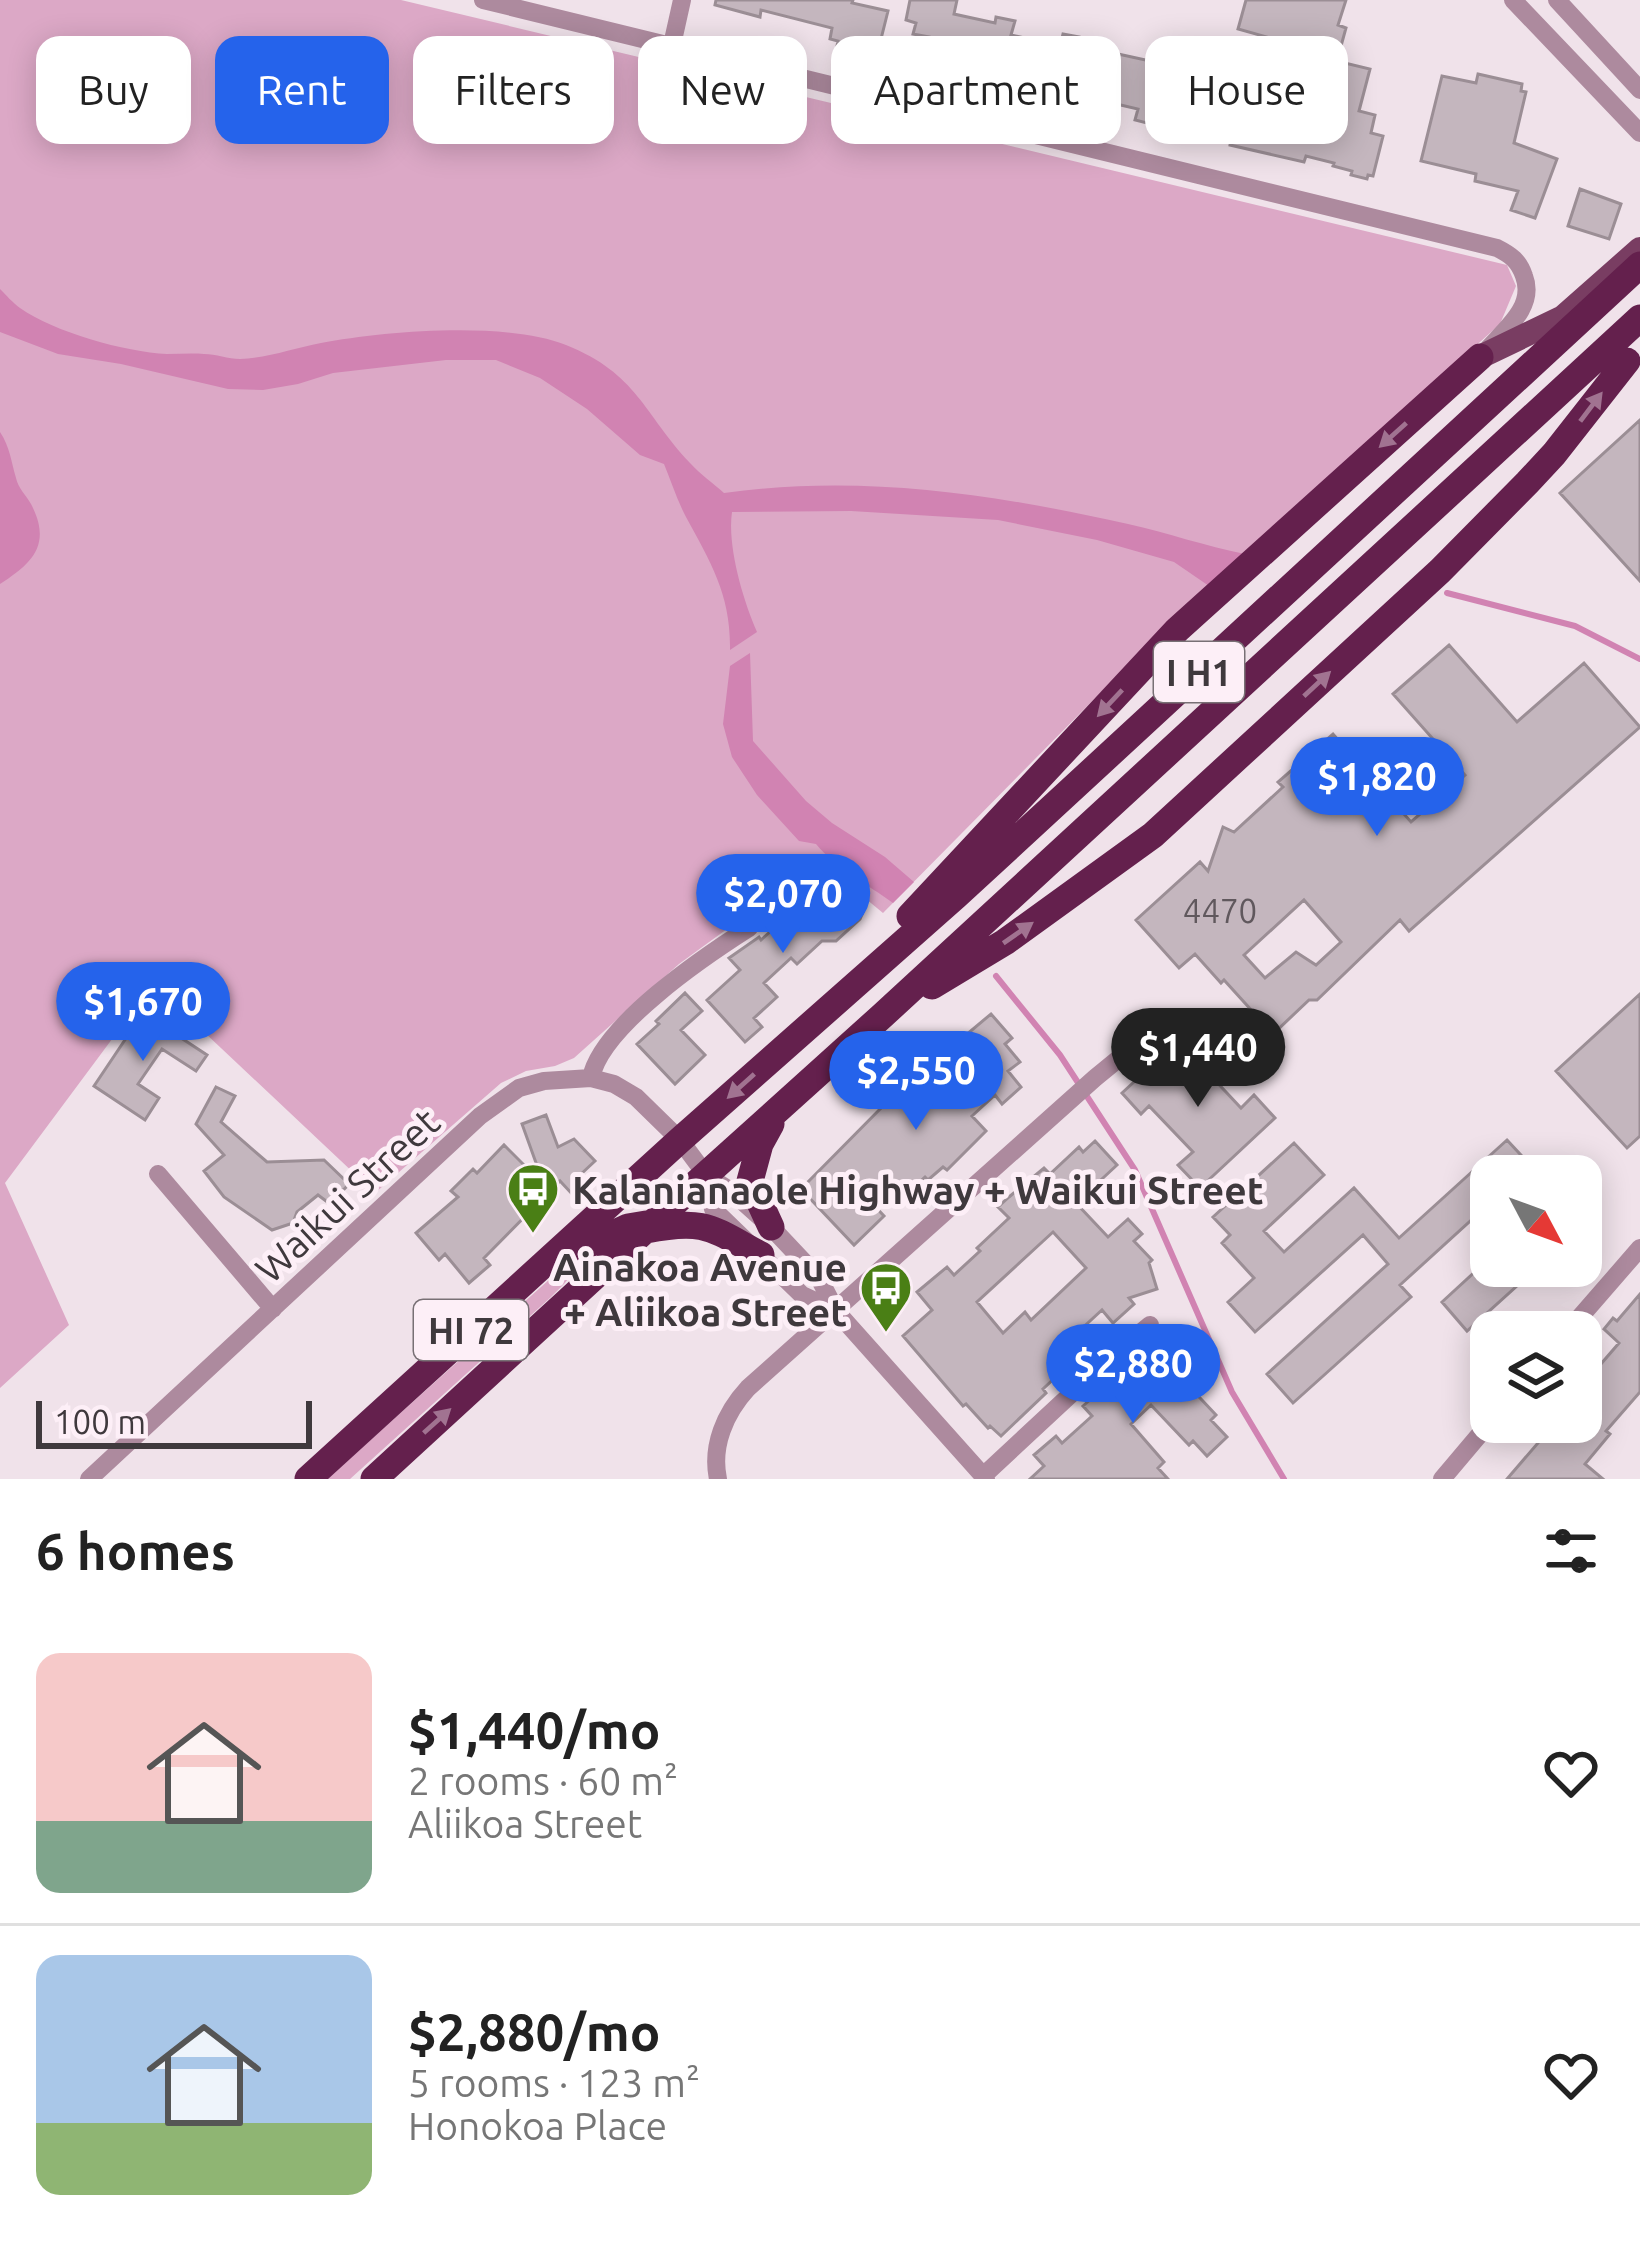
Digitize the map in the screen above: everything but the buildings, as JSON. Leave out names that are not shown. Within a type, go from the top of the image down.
[{"type":"highway","name":"I H1","points":[[680,1140],[956,896],[1640,265]]},
{"type":"highway","name":"I H1","points":[[706,1175],[1640,318]]},
{"type":"highway","points":[[882,1016],[1005,942],[1153,835],[1440,571],[1554,454],[1633,355]]},
{"type":"highway","points":[[802,1031],[1177,630],[1480,357]]},
{"type":"highway","points":[[771,1227],[751,1173],[760,1144],[788,1101]]},
{"type":"highway","name":"HI 72","points":[[308,1479],[680,1140]]},
{"type":"highway","name":"HI 72","points":[[374,1479],[706,1175]]},
{"type":"highway","points":[[559,1250],[596,1242],[628,1227],[701,1224],[761,1256]]},
{"type":"main road","points":[[1480,357],[1563,317],[1640,249]]},
{"type":"street","points":[[483,0],[638,37]]},
{"type":"street","points":[[674,36],[682,0]]},
{"type":"street","points":[[1513,0],[1639,133]]},
{"type":"street","points":[[1557,0],[1640,90]]},
{"type":"street","points":[[807,78],[1497,248],[1511,255],[1529,291],[1523,309],[1480,357]]},
{"type":"street","points":[[749,928],[688,969],[635,1015],[605,1046],[594,1063],[592,1078],[636,1097],[680,1140],[706,1175],[771,1227],[819,1278],[836,1311],[984,1478],[1150,1325]]},
{"type":"street","points":[[718,1479],[715,1453],[738,1399],[1161,1024]]},
{"type":"street","name":"Waikui Street","points":[[89,1479],[501,1100],[519,1088],[544,1081],[592,1078]]},
{"type":"street","points":[[158,1174],[273,1309]]},
{"type":"street","points":[[706,1175],[713,1209],[802,1295],[836,1311]]},
{"type":"street","points":[[1585,1311],[1640,1248]]},
{"type":"street","points":[[1442,1479],[1472,1443]]},
{"type":"shaded area","points":[[0,0],[401,0],[551,36],[413,36],[413,144],[614,144],[614,51],[638,57],[638,144],[807,144],[807,97],[831,103],[831,144],[1002,144],[1507,265],[1516,286],[1500,324],[1182,610],[883,913],[820,861],[679,964],[574,1058],[501,1083],[375,1193],[153,984],[5,1183],[69,1325],[0,1388]]},
{"type":"shaded area","points":[[0,289],[34,317],[70,333],[167,354],[250,358],[347,339],[445,330],[541,338],[566,345],[609,369],[690,463],[724,493],[826,486],[927,490],[1128,524],[1245,554],[1209,586],[1174,562],[998,520],[851,511],[732,512],[737,573],[757,632],[730,650],[718,580],[664,464],[640,455],[587,409],[540,378],[496,360],[446,360],[333,373],[263,390],[228,389],[58,354],[0,332]]},
{"type":"shaded area","points":[[0,432],[40,530],[30,560],[0,584]]},
{"type":"shaded area","points":[[750,653],[753,741],[806,801],[914,882],[893,903],[816,844],[799,841],[757,795],[732,757],[723,724],[730,666]]},
{"type":"shaded area","points":[[580,1262],[550,1298],[350,1479],[327,1479],[551,1278]]},
{"type":"waterway","points":[[1447,593],[1575,626],[1640,659]]},
{"type":"waterway","points":[[996,976],[1060,1055],[1135,1170],[1232,1392],[1284,1479]]},
{"type":"place","name":"Kalanianaole Highway + Waikui Street","points":[[533,1235]]},
{"type":"place","name":"Ainakoa Avenue + Aliikoa Street","points":[[886,1334]]}]
